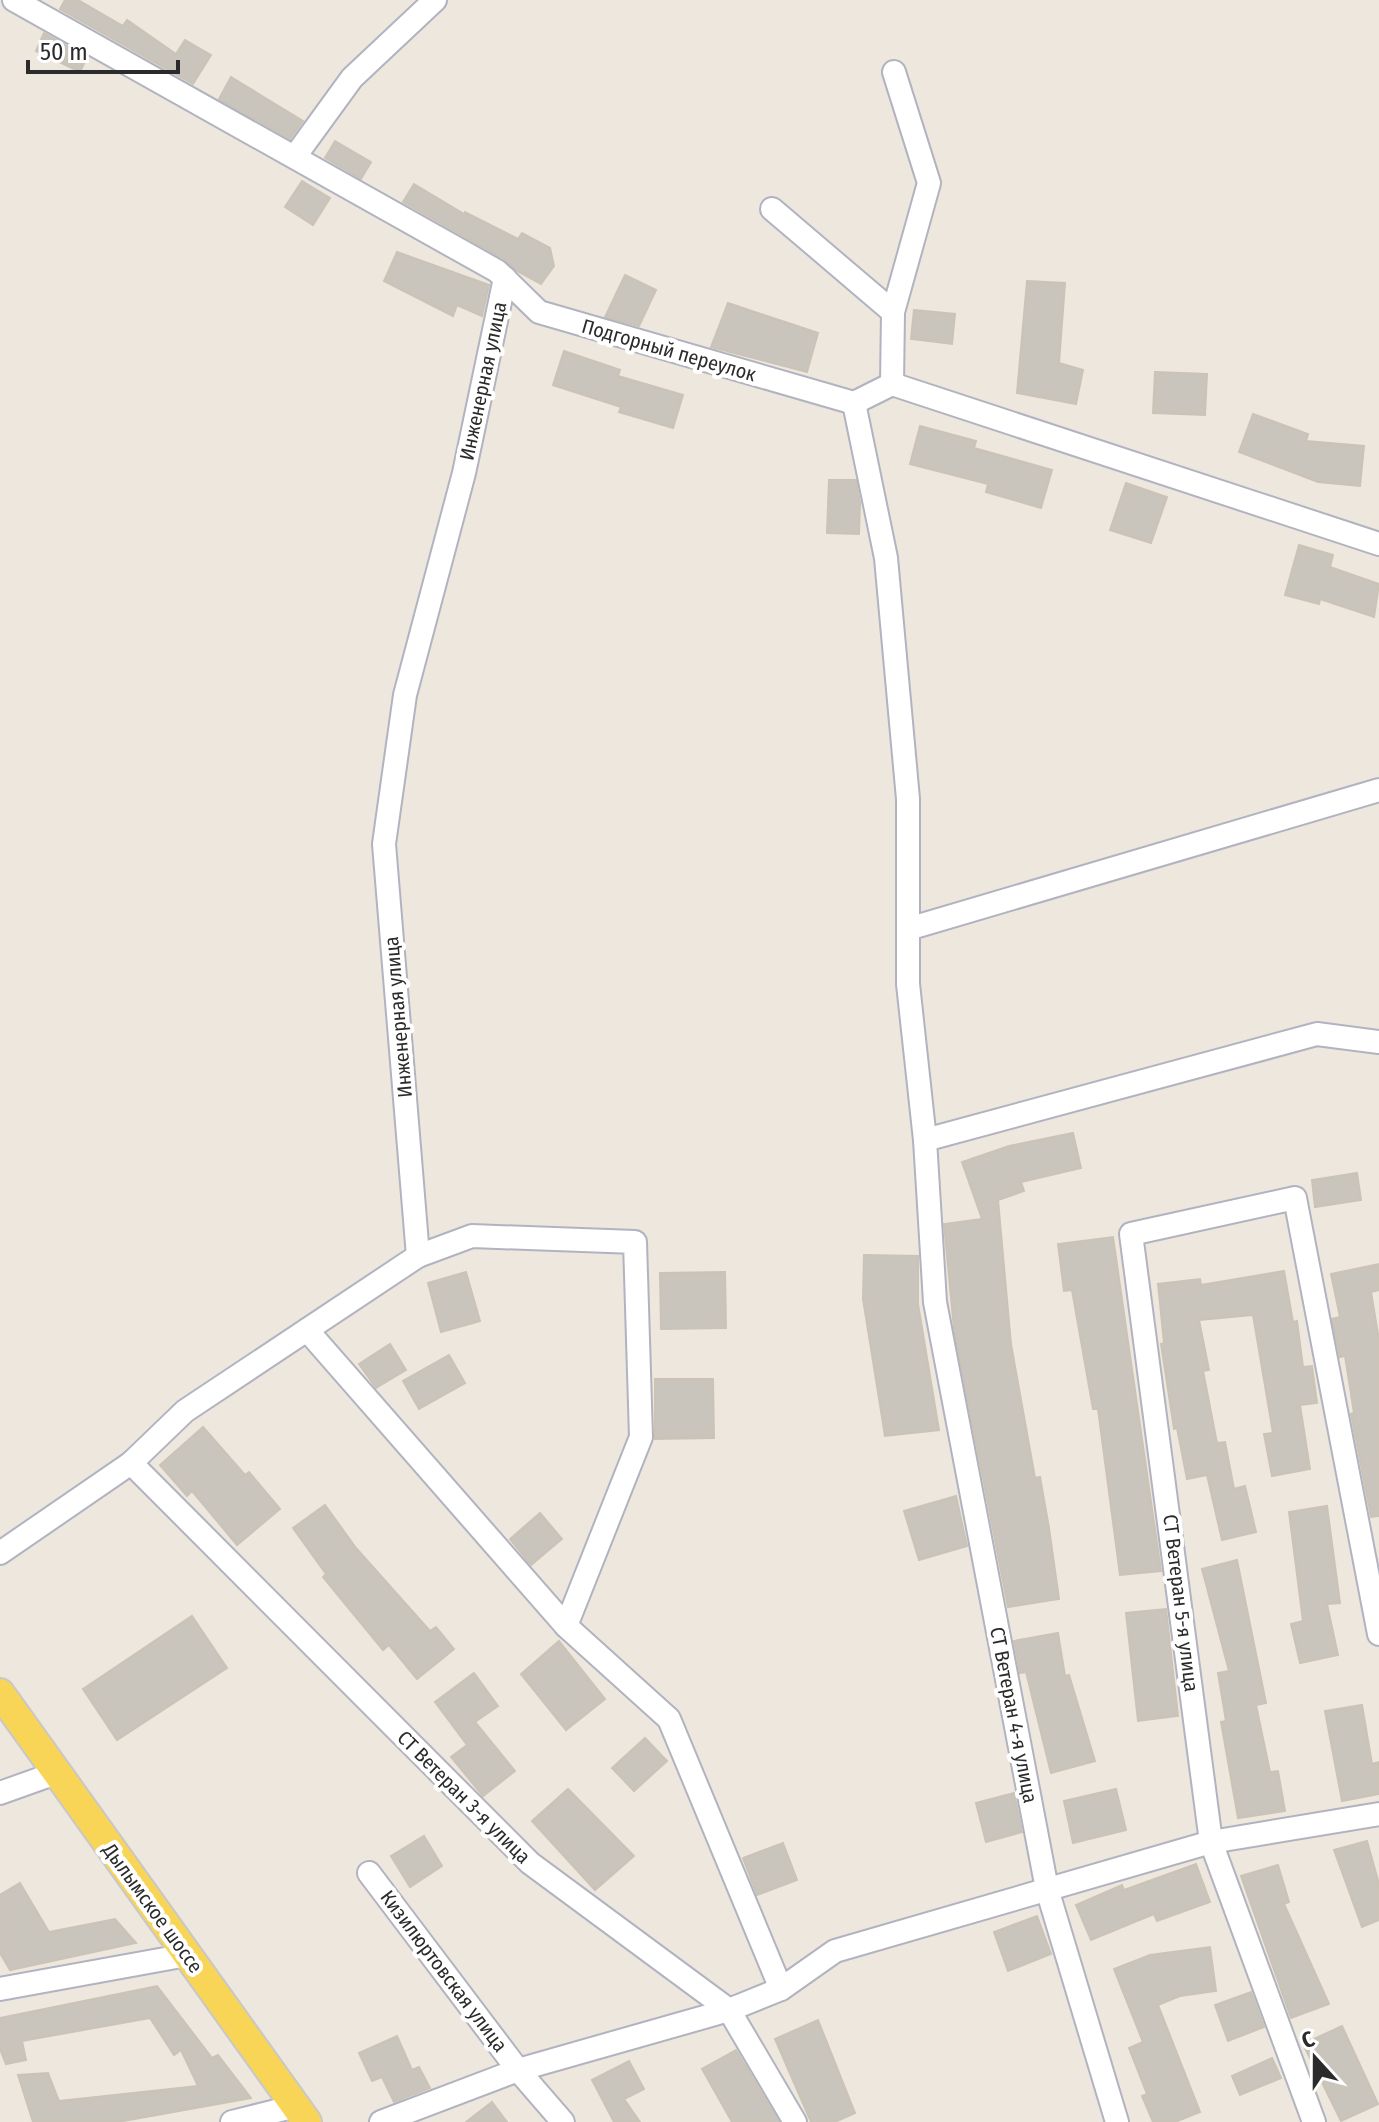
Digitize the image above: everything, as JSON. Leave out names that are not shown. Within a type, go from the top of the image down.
[{"type":"main road","name":"Дылымское шоссе","points":[[0,1693],[301,2114]]},
{"type":"street","name":"Подгорный переулок","points":[[14,0],[296,155],[505,278],[539,312],[854,403]]},
{"type":"street","points":[[296,155],[352,78],[435,0]]},
{"type":"street","points":[[892,384],[893,312],[929,183],[894,72]]},
{"type":"street","points":[[772,209],[893,312]]},
{"type":"street","name":"Инженерная улица","points":[[418,1256],[384,844],[405,695],[464,473],[505,278]]},
{"type":"street","points":[[854,403],[892,384],[1379,544]]},
{"type":"street","name":"СТ Ветеран 4-я улица","points":[[854,403],[886,558],[908,799],[908,984],[925,1140],[935,1302],[1047,1889],[1117,2122]]},
{"type":"street","points":[[908,929],[1379,790]]},
{"type":"street","points":[[925,1140],[1317,1034],[1379,1042]]},
{"type":"street","name":"СТ Ветеран 5-я улица","points":[[1314,2122],[1211,1842],[1131,1234],[1295,1198],[1379,1634]]},
{"type":"street","points":[[0,1553],[131,1463],[185,1411],[418,1256],[472,1236],[635,1242],[641,1437],[566,1626]]},
{"type":"street","points":[[307,1330],[566,1626],[669,1719],[781,1989]]},
{"type":"street","name":"СТ Ветеран 3-я улица","points":[[131,1463],[530,1863],[729,2010],[795,2122]]},
{"type":"street","points":[[0,1793],[56,1773]]},
{"type":"street","points":[[381,2122],[518,2070],[729,2010],[781,1989],[835,1951],[1211,1842],[1378,1816]]},
{"type":"street","name":"Кизилюртовская улица","points":[[369,1873],[518,2070],[563,2122]]},
{"type":"street","points":[[0,1989],[187,1955]]},
{"type":"street","points":[[232,2122],[301,2114]]},
{"type":"building","points":[[65,0],[78,0],[123,26],[127,20],[176,54],[185,40],[211,55],[193,84],[60,9]]},
{"type":"building","points":[[44,33],[87,57],[80,72],[36,51]]},
{"type":"building","points":[[231,77],[303,121],[290,139],[219,99]]},
{"type":"building","points":[[335,141],[371,162],[361,179],[325,158]]},
{"type":"building","points":[[302,181],[330,198],[313,225],[285,207]]},
{"type":"building","points":[[414,184],[464,214],[518,239],[522,233],[550,248],[554,266],[541,284],[517,271],[504,259],[403,202]]},
{"type":"building","points":[[397,252],[489,285],[482,316],[457,305],[453,316],[384,281]]},
{"type":"building","points":[[625,275],[656,290],[639,326],[605,317]]},
{"type":"building","points":[[1027,281],[1065,283],[1059,363],[1083,370],[1076,404],[1017,393]]},
{"type":"building","points":[[728,303],[818,333],[807,372],[711,347]]},
{"type":"building","points":[[914,310],[955,314],[952,344],[911,339]]},
{"type":"building","points":[[564,351],[620,370],[618,376],[683,395],[673,428],[619,412],[621,407],[553,385]]},
{"type":"building","points":[[1155,372],[1207,374],[1205,415],[1153,413]]},
{"type":"building","points":[[1253,414],[1308,434],[1306,441],[1364,446],[1360,486],[1318,482],[1239,452]]},
{"type":"building","points":[[920,426],[976,441],[974,448],[1052,470],[1041,508],[986,492],[988,484],[910,464]]},
{"type":"building","points":[[829,480],[856,480],[860,503],[859,534],[827,533]]},
{"type":"building","points":[[1126,483],[1167,497],[1151,543],[1110,530]]},
{"type":"building","points":[[1299,545],[1333,555],[1330,567],[1379,584],[1374,617],[1320,599],[1319,604],[1285,595]]},
{"type":"building","points":[[1073,1133],[1081,1168],[1021,1182],[1024,1191],[998,1200],[1011,1344],[1035,1478],[1040,1477],[1059,1599],[1008,1607],[954,1329],[944,1224],[982,1219],[962,1162],[1009,1146]]},
{"type":"building","points":[[1357,1173],[1361,1200],[1315,1207],[1312,1180]]},
{"type":"building","points":[[1113,1237],[1161,1571],[1120,1575],[1098,1409],[1093,1409],[1072,1290],[1064,1291],[1058,1244]]},
{"type":"building","points":[[864,1255],[918,1256],[918,1304],[939,1430],[885,1436],[863,1299]]},
{"type":"building","points":[[1379,1264],[1379,1290],[1371,1292],[1379,1340],[1379,1516],[1371,1517],[1351,1414],[1354,1413],[1345,1356],[1340,1357],[1332,1319],[1340,1317],[1331,1274]]},
{"type":"building","points":[[1284,1271],[1293,1322],[1297,1321],[1303,1367],[1312,1366],[1317,1403],[1300,1405],[1310,1469],[1272,1476],[1264,1434],[1273,1433],[1253,1315],[1199,1320],[1209,1370],[1203,1371],[1217,1443],[1225,1442],[1234,1489],[1245,1486],[1256,1532],[1222,1540],[1207,1475],[1187,1479],[1177,1428],[1174,1429],[1161,1344],[1164,1343],[1158,1284],[1200,1279],[1201,1285]]},
{"type":"building","points":[[466,1272],[480,1321],[441,1332],[428,1283]]},
{"type":"building","points":[[725,1272],[726,1328],[661,1329],[660,1273]]},
{"type":"building","points":[[390,1344],[406,1370],[376,1388],[359,1364]]},
{"type":"building","points":[[449,1355],[465,1383],[419,1409],[403,1381]]},
{"type":"building","points":[[655,1379],[713,1379],[714,1438],[655,1439]]},
{"type":"building","points":[[203,1427],[245,1475],[249,1472],[280,1509],[237,1545],[192,1491],[187,1496],[160,1465]]},
{"type":"building","points":[[956,1496],[967,1546],[919,1560],[904,1511]]},
{"type":"building","points":[[325,1505],[356,1548],[430,1631],[436,1627],[454,1649],[417,1679],[389,1645],[383,1650],[323,1577],[326,1574],[293,1528]]},
{"type":"building","points":[[1327,1506],[1340,1603],[1327,1604],[1338,1655],[1300,1663],[1291,1624],[1303,1621],[1289,1512]]},
{"type":"building","points":[[540,1513],[562,1539],[531,1565],[510,1539]]},
{"type":"building","points":[[1237,1560],[1266,1703],[1256,1705],[1270,1772],[1278,1771],[1285,1811],[1238,1818],[1221,1722],[1226,1721],[1218,1673],[1229,1671],[1202,1569]]},
{"type":"building","points":[[1166,1609],[1178,1716],[1138,1721],[1126,1613]]},
{"type":"building","points":[[192,1616],[227,1668],[117,1740],[83,1689]]},
{"type":"building","points":[[1058,1633],[1065,1676],[1069,1675],[1095,1761],[1051,1773],[1026,1672],[1020,1673],[1014,1641]]},
{"type":"building","points":[[559,1641],[605,1699],[566,1730],[521,1674]]},
{"type":"building","points":[[474,1673],[498,1706],[475,1722],[515,1771],[483,1796],[451,1757],[467,1745],[435,1702]]},
{"type":"building","points":[[1362,1705],[1372,1764],[1379,1762],[1379,1794],[1342,1801],[1325,1711]]},
{"type":"building","points":[[645,1738],[667,1761],[634,1791],[612,1768]]},
{"type":"building","points":[[568,1789],[634,1856],[595,1890],[532,1821]]},
{"type":"building","points":[[1116,1789],[1126,1830],[1073,1843],[1064,1801]]},
{"type":"building","points":[[1014,1793],[1022,1832],[986,1842],[976,1803]]},
{"type":"building","points":[[424,1836],[442,1866],[410,1887],[391,1856]]},
{"type":"building","points":[[1367,1841],[1379,1884],[1379,1920],[1362,1927],[1334,1850]]},
{"type":"building","points":[[783,1843],[797,1880],[757,1895],[743,1858]]},
{"type":"building","points":[[1196,1864],[1210,1902],[1157,1921],[1154,1914],[1091,1940],[1076,1905],[1122,1885],[1124,1890]]},
{"type":"building","points":[[1278,1865],[1289,1902],[1284,1904],[1329,2004],[1291,2018],[1241,1876]]},
{"type":"building","points":[[20,1883],[49,1932],[115,1919],[136,1943],[10,1970],[0,1953],[0,1895]]},
{"type":"building","points":[[1037,1916],[1051,1954],[1008,1971],[994,1932]]},
{"type":"building","points":[[1210,1947],[1216,1991],[1180,1996],[1158,2005],[1200,2112],[1175,2122],[1153,2122],[1142,2096],[1147,2094],[1129,2048],[1143,2042],[1114,1969],[1150,1955]]},
{"type":"building","points":[[157,1986],[212,2058],[218,2055],[251,2098],[118,2122],[33,2122],[18,2075],[48,2073],[59,2101],[198,2086],[181,2050],[174,2055],[150,2018],[22,2041],[26,2060],[6,2064],[0,2049],[0,2018]]},
{"type":"building","points":[[1251,1992],[1264,2027],[1228,2041],[1215,2005]]},
{"type":"building","points":[[818,2020],[855,2113],[835,2122],[811,2122],[775,2039]]},
{"type":"building","points":[[1342,2026],[1378,2104],[1341,2121],[1303,2044]]},
{"type":"building","points":[[397,2036],[412,2070],[419,2067],[430,2088],[394,2102],[382,2077],[372,2081],[359,2053]]},
{"type":"building","points":[[736,2050],[779,2122],[732,2122],[702,2069]]},
{"type":"building","points":[[1272,2058],[1281,2078],[1240,2095],[1232,2076]]},
{"type":"building","points":[[629,2061],[644,2089],[624,2099],[640,2122],[614,2122],[592,2080]]},
{"type":"building","points":[[492,2102],[507,2122],[466,2122]]}]
